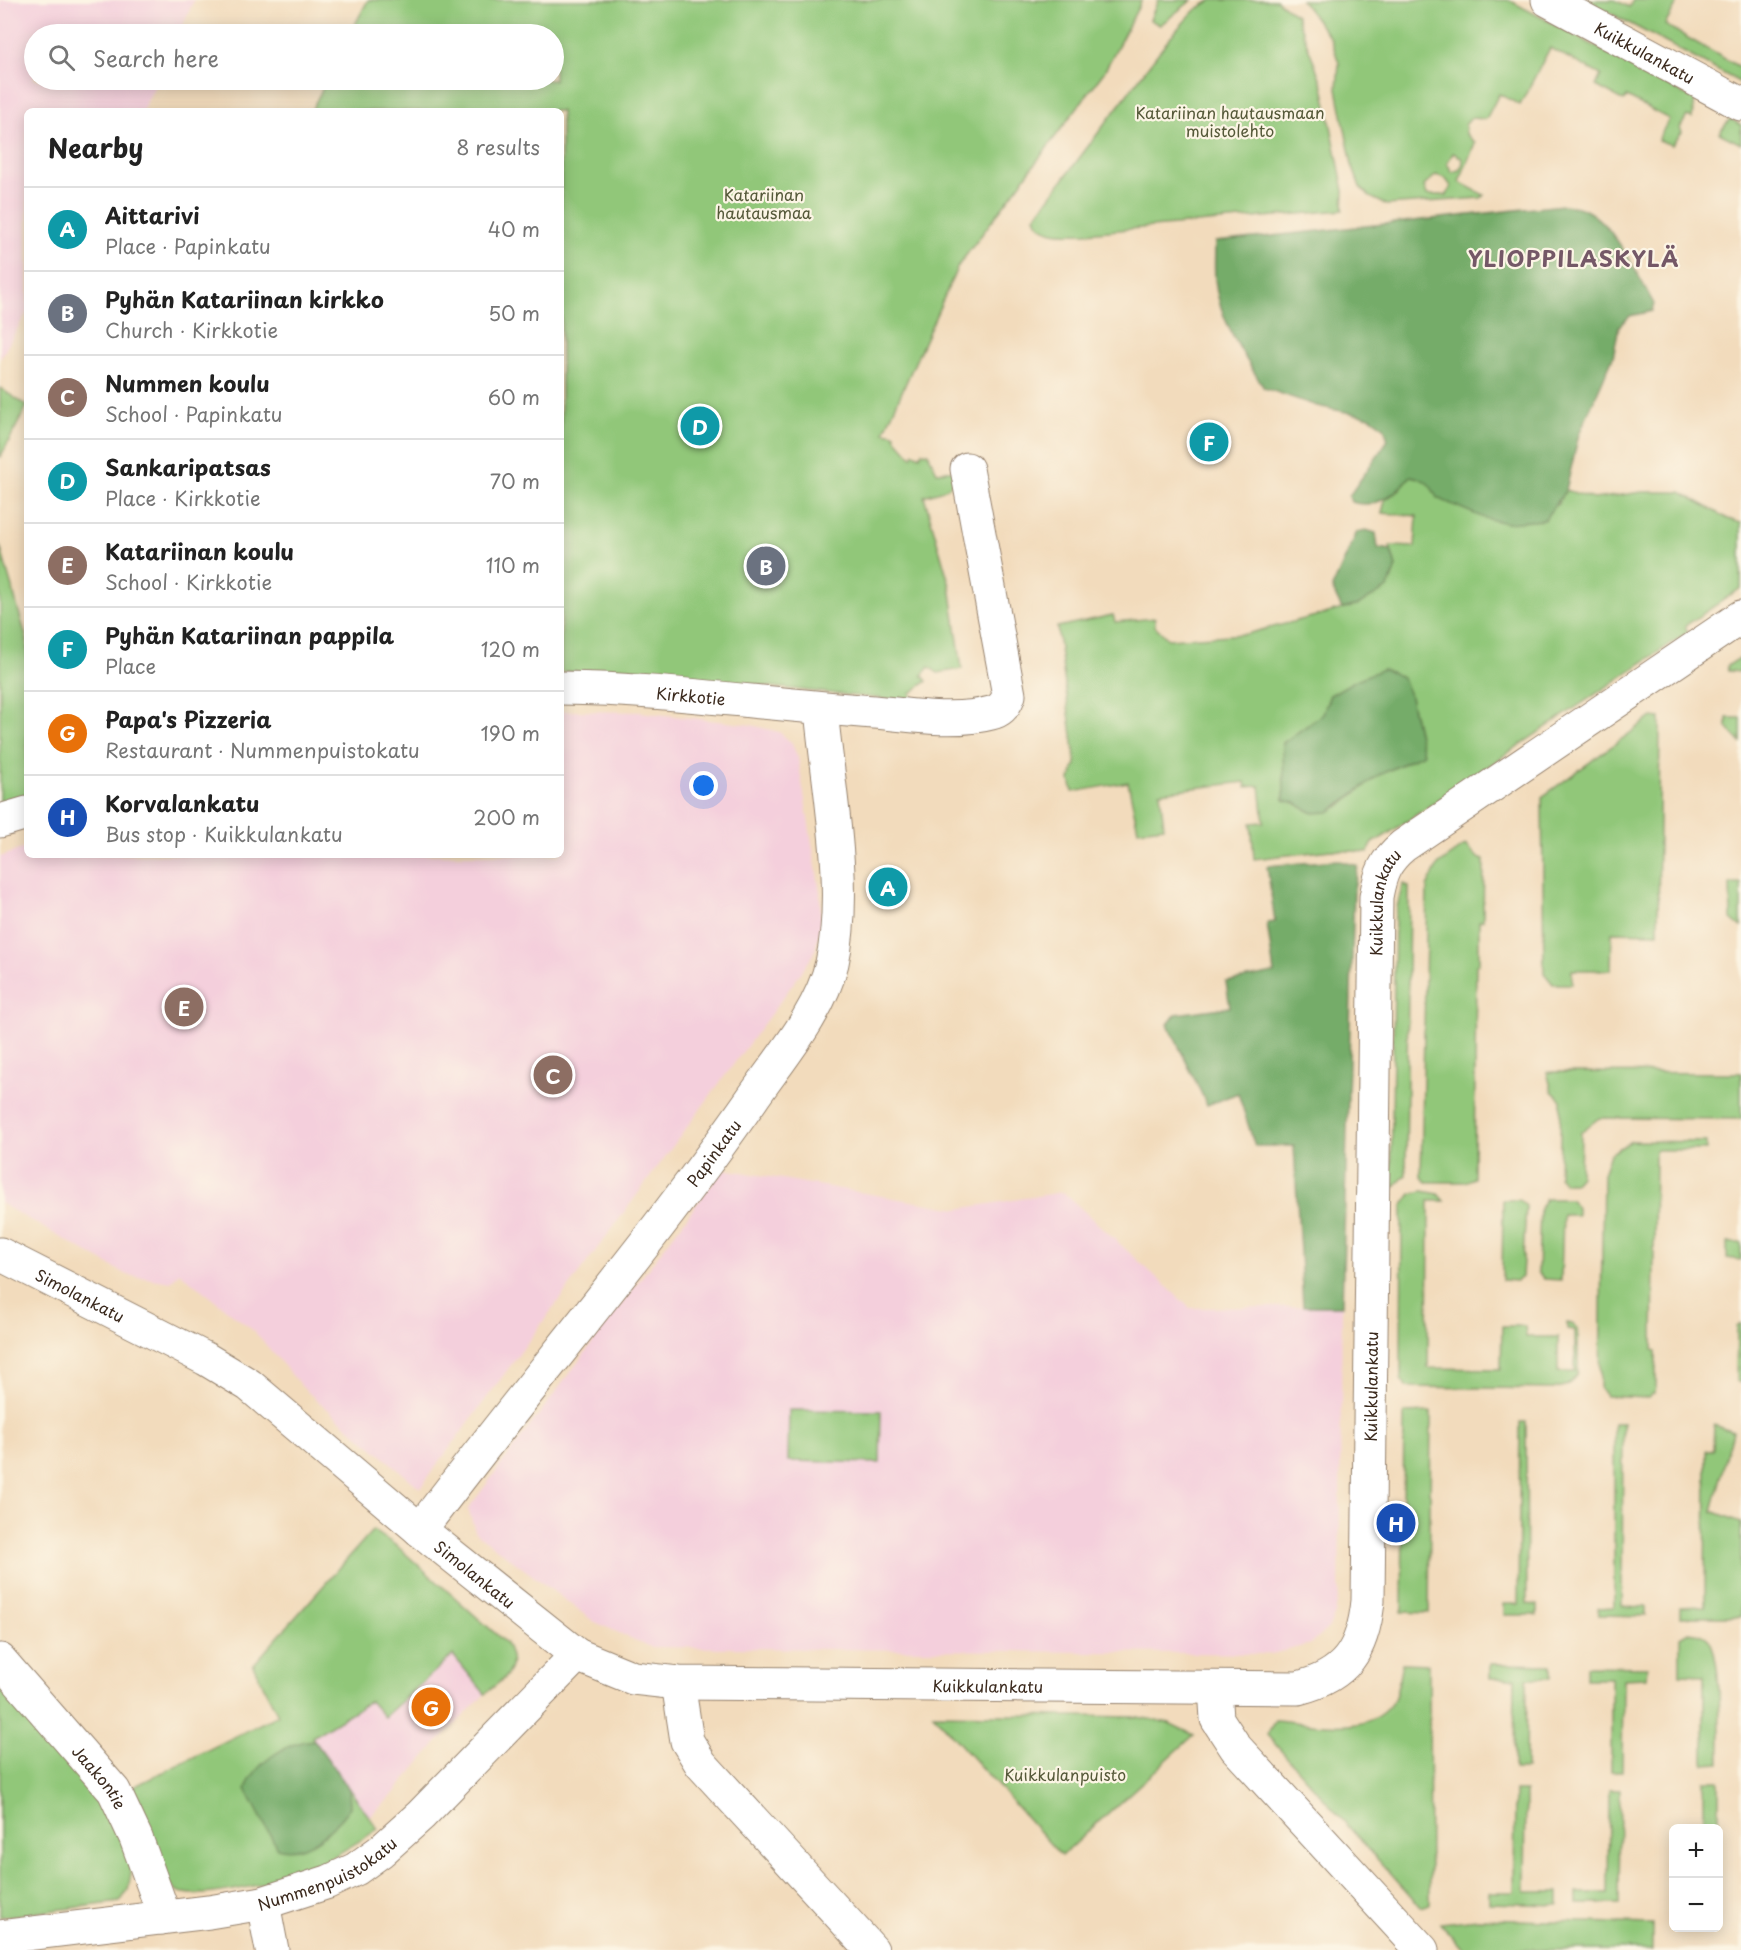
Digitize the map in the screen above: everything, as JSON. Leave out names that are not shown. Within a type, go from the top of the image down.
[{"type":"street","name":"Kuikkulankatu","points":[[1548,0],[1741,104]]},
{"type":"street","name":"Kirkkotie","points":[[564,688],[689,695],[821,709],[960,718],[993,713],[1005,705],[1009,695],[967,469]]},
{"type":"street","name":"Kuikkulankatu","points":[[678,1683],[1298,1688],[1318,1683],[1342,1668],[1352,1655],[1366,1619],[1371,1468],[1376,897],[1383,867],[1402,846],[1741,617]]},
{"type":"street","name":"Papinkatu","points":[[420,1530],[734,1125],[819,998],[831,964],[838,921],[837,870],[821,709]]},
{"type":"street","points":[[0,821],[24,814]]},
{"type":"street","name":"Simolankatu","points":[[0,1254],[196,1353],[249,1385],[420,1530],[577,1655],[633,1678],[678,1683]]},
{"type":"street","name":"Nummenpuistokatu","points":[[0,1937],[162,1918],[263,1903],[328,1882],[356,1869],[381,1851],[435,1802],[577,1655]]},
{"type":"street","name":"Jaakontie","points":[[0,1660],[114,1791],[136,1838],[160,1904],[162,1918]]},
{"type":"street","points":[[678,1683],[687,1741],[701,1764],[872,1950]]},
{"type":"street","points":[[1215,1689],[1217,1719],[1236,1748],[1422,1950]]},
{"type":"street","points":[[263,1903],[272,1950]]},
{"type":"shaded area","points":[[0,0],[194,0],[183,24],[24,24],[24,90],[153,90],[144,108],[24,108],[24,317],[0,359]]},
{"type":"shaded area","points":[[564,711],[639,712],[751,725],[779,732],[791,742],[798,758],[820,892],[821,924],[814,954],[787,992],[420,1488],[303,1388],[254,1331],[179,1272],[171,1282],[127,1275],[0,1203],[0,857],[24,848],[24,858],[564,858]]},
{"type":"shaded area","points":[[723,1169],[958,1209],[1063,1192],[1190,1308],[1342,1306],[1339,1592],[1335,1614],[1329,1627],[1311,1644],[1271,1654],[650,1647],[593,1621],[476,1533],[468,1509]]},
{"type":"shaded area","points":[[453,1654],[485,1694],[431,1749],[391,1797],[369,1817],[312,1738],[370,1701],[384,1717]]},
{"type":"green space","name":"Katariinan hautausmaa","points":[[368,0],[1142,0],[1104,72],[958,266],[884,432],[895,434],[896,439],[912,457],[914,453],[920,456],[922,452],[928,453],[937,472],[957,470],[950,486],[924,496],[950,586],[962,669],[938,673],[929,667],[922,675],[927,681],[911,693],[911,702],[636,672],[564,672],[564,108],[313,108],[322,90],[564,90],[564,24],[355,24]]},
{"type":"green space","points":[[1158,0],[1192,0],[1160,25],[1150,20]]},
{"type":"green space","name":"Katariinan hautausmaan muistolehto","points":[[1212,0],[1276,0],[1296,15],[1323,86],[1344,191],[1343,210],[1085,233],[1056,233],[1043,228],[1035,217],[1171,36],[1195,10]]},
{"type":"green space","points":[[1301,0],[1509,0],[1695,100],[1692,118],[1687,116],[1680,128],[1682,132],[1672,145],[1658,140],[1669,119],[1627,97],[1624,101],[1596,86],[1601,75],[1550,48],[1520,105],[1499,94],[1486,119],[1471,118],[1465,125],[1466,134],[1475,143],[1459,182],[1484,195],[1481,198],[1387,205],[1370,197],[1360,187],[1352,165],[1337,89],[1339,63],[1331,39]],"holes":[[[1453,153],[1461,157],[1463,163],[1459,170],[1452,172],[1447,163]],[[1436,175],[1445,178],[1451,186],[1447,195],[1427,195],[1424,186]]]},
{"type":"green space","points":[[1586,0],[1615,0],[1629,7],[1633,0],[1679,0],[1665,25],[1741,68],[1741,83]]},
{"type":"green space","points":[[1730,119],[1741,125],[1741,144],[1719,133]]},
{"type":"green space","points":[[1563,205],[1581,208],[1593,214],[1604,224],[1624,250],[1654,304],[1652,311],[1630,316],[1619,326],[1613,357],[1579,434],[1566,490],[1544,520],[1507,523],[1484,518],[1437,498],[1427,483],[1411,476],[1385,499],[1369,504],[1351,502],[1349,496],[1388,440],[1384,427],[1370,417],[1317,406],[1264,388],[1233,336],[1221,308],[1215,279],[1215,242]]},
{"type":"green space","points":[[0,388],[24,404],[24,412],[0,458]]},
{"type":"green space","points":[[1411,476],[1422,478],[1431,485],[1557,505],[1566,490],[1594,499],[1642,492],[1681,492],[1728,519],[1741,523],[1741,588],[1685,626],[1688,632],[1373,843],[1368,852],[1331,850],[1254,859],[1251,823],[1264,822],[1260,786],[1246,787],[1245,782],[1160,792],[1164,827],[1138,830],[1128,782],[1073,792],[1070,780],[1076,764],[1057,627],[1113,615],[1115,622],[1155,618],[1155,626],[1168,639],[1246,634],[1358,605],[1396,567],[1390,546],[1415,547],[1417,516],[1382,513],[1385,500],[1399,490]],"holes":[[[1402,677],[1409,693],[1423,754],[1379,775],[1338,807],[1313,813],[1295,803],[1283,743],[1323,714],[1330,695]]]},
{"type":"green space","points":[[1366,530],[1376,533],[1378,548],[1391,550],[1396,567],[1388,588],[1358,605],[1342,609],[1332,588],[1357,532]]},
{"type":"green space","points":[[0,546],[24,630],[24,796],[0,802]]},
{"type":"green space","points":[[1741,657],[1741,672],[1728,671],[1727,666]]},
{"type":"green space","points":[[1383,669],[1402,677],[1409,693],[1423,754],[1379,775],[1329,812],[1313,813],[1284,800],[1283,743],[1323,714],[1330,695],[1356,680]]},
{"type":"green space","points":[[1652,717],[1660,718],[1658,933],[1612,932],[1611,970],[1572,970],[1572,984],[1553,984],[1544,973],[1542,797]]},
{"type":"green space","points":[[1727,718],[1741,718],[1741,743],[1727,727]]},
{"type":"green space","points":[[1466,845],[1478,858],[1484,860],[1483,920],[1479,921],[1479,963],[1476,965],[1474,1178],[1465,1182],[1426,1182],[1421,1176],[1427,887],[1438,865]]},
{"type":"green space","points":[[1337,860],[1358,866],[1354,888],[1342,1306],[1303,1306],[1294,1146],[1255,1146],[1238,1093],[1207,1105],[1168,1024],[1176,1014],[1230,1007],[1226,982],[1274,973],[1267,923],[1275,922],[1267,866]]},
{"type":"green space","points":[[1403,884],[1409,887],[1406,1175],[1391,1190],[1395,915]]},
{"type":"green space","points":[[1730,884],[1741,884],[1741,927],[1731,919]]},
{"type":"green space","points":[[1547,1072],[1741,1073],[1741,1119],[1599,1118],[1581,1132],[1580,1176],[1574,1183],[1564,1183],[1559,1177],[1561,1100],[1552,1091]]},
{"type":"green space","points":[[1631,1141],[1706,1142],[1706,1150],[1655,1150],[1653,1350],[1656,1351],[1656,1386],[1655,1392],[1648,1398],[1606,1396],[1600,1388],[1603,1174],[1610,1154]]},
{"type":"green space","points":[[1423,1191],[1438,1194],[1444,1201],[1429,1201],[1428,1368],[1501,1369],[1502,1326],[1525,1326],[1526,1337],[1558,1337],[1558,1372],[1575,1372],[1575,1330],[1567,1329],[1567,1323],[1578,1329],[1578,1374],[1568,1385],[1553,1389],[1406,1387],[1401,1379],[1402,1206],[1411,1194]]},
{"type":"green space","points":[[1546,1199],[1571,1199],[1577,1208],[1577,1215],[1563,1215],[1561,1280],[1544,1279],[1538,1272],[1540,1208]]},
{"type":"green space","points":[[1503,1200],[1519,1200],[1526,1206],[1522,1277],[1517,1281],[1502,1280]]},
{"type":"green space","points":[[1727,1243],[1741,1243],[1741,1260],[1727,1258]]},
{"type":"green space","points":[[1741,1323],[1741,1383],[1736,1381],[1737,1326]]},
{"type":"green space","points":[[789,1410],[881,1411],[880,1463],[788,1461]]},
{"type":"green space","points":[[1431,1412],[1429,1613],[1402,1612],[1404,1413]]},
{"type":"green space","points":[[1520,1422],[1526,1422],[1527,1604],[1537,1605],[1537,1615],[1504,1615],[1504,1604],[1518,1604]]},
{"type":"green space","points":[[1614,1423],[1623,1423],[1622,1606],[1646,1607],[1646,1616],[1599,1615],[1598,1608],[1614,1607]]},
{"type":"green space","points":[[1714,1425],[1733,1432],[1712,1511],[1741,1522],[1741,1617],[1680,1617],[1680,1607],[1705,1606],[1706,1450],[1713,1450]]},
{"type":"green space","points":[[373,1530],[398,1547],[506,1643],[512,1660],[509,1672],[485,1694],[453,1655],[384,1717],[370,1701],[312,1737],[378,1829],[369,1835],[323,1862],[276,1880],[217,1893],[184,1893],[174,1889],[162,1871],[129,1789],[278,1715],[253,1665]]},
{"type":"green space","points":[[1688,1632],[1705,1636],[1713,1650],[1718,1681],[1720,1763],[1704,1764],[1704,1675],[1680,1674],[1680,1637]]},
{"type":"green space","points":[[1402,1663],[1429,1664],[1430,1904],[1420,1907],[1267,1735],[1275,1720],[1340,1726],[1371,1720],[1384,1712],[1394,1699]]},
{"type":"green space","points":[[1490,1664],[1551,1665],[1551,1678],[1527,1678],[1526,1769],[1514,1769],[1515,1678],[1490,1678]]},
{"type":"green space","points":[[1586,1666],[1647,1667],[1646,1678],[1623,1679],[1622,1771],[1611,1771],[1611,1679],[1586,1679]]},
{"type":"green space","points":[[0,1686],[103,1794],[128,1855],[131,1874],[128,1890],[120,1902],[0,1917]]},
{"type":"green space","name":"Kuikkulanpuisto","points":[[933,1714],[1138,1717],[1169,1723],[1194,1735],[1061,1856]]},
{"type":"green space","points":[[314,1740],[349,1789],[350,1807],[328,1832],[309,1845],[288,1850],[277,1848],[246,1789],[256,1771],[273,1756],[293,1745]]},
{"type":"green space","points":[[1704,1781],[1719,1781],[1719,1824],[1704,1824]]},
{"type":"green space","points":[[1609,1790],[1620,1790],[1619,1904],[1577,1904],[1577,1893],[1608,1893]]},
{"type":"green space","points":[[1515,1791],[1526,1791],[1525,1892],[1559,1892],[1559,1905],[1489,1903],[1489,1892],[1514,1892]]},
{"type":"green space","points":[[1478,1919],[1652,1924],[1652,1950],[1464,1950],[1440,1923]]},
{"type":"place","name":"Sankaripatsas","points":[[700,426]]},
{"type":"place","name":"Pyhän Katariinan pappila","points":[[1209,442]]},
{"type":"place","name":"Pyhän Katariinan kirkko","points":[[766,566]]},
{"type":"place","name":"Aittarivi","points":[[888,887]]},
{"type":"place","name":"Katariinan koulu","points":[[184,1007]]},
{"type":"place","name":"Nummen koulu","points":[[553,1075]]},
{"type":"place","name":"Korvalankatu","points":[[1396,1523]]},
{"type":"place","name":"Papa's Pizzeria","points":[[431,1707]]},
{"type":"district","name":"YLIOPPILASKYLÄ","points":[[1574,257]]}]
